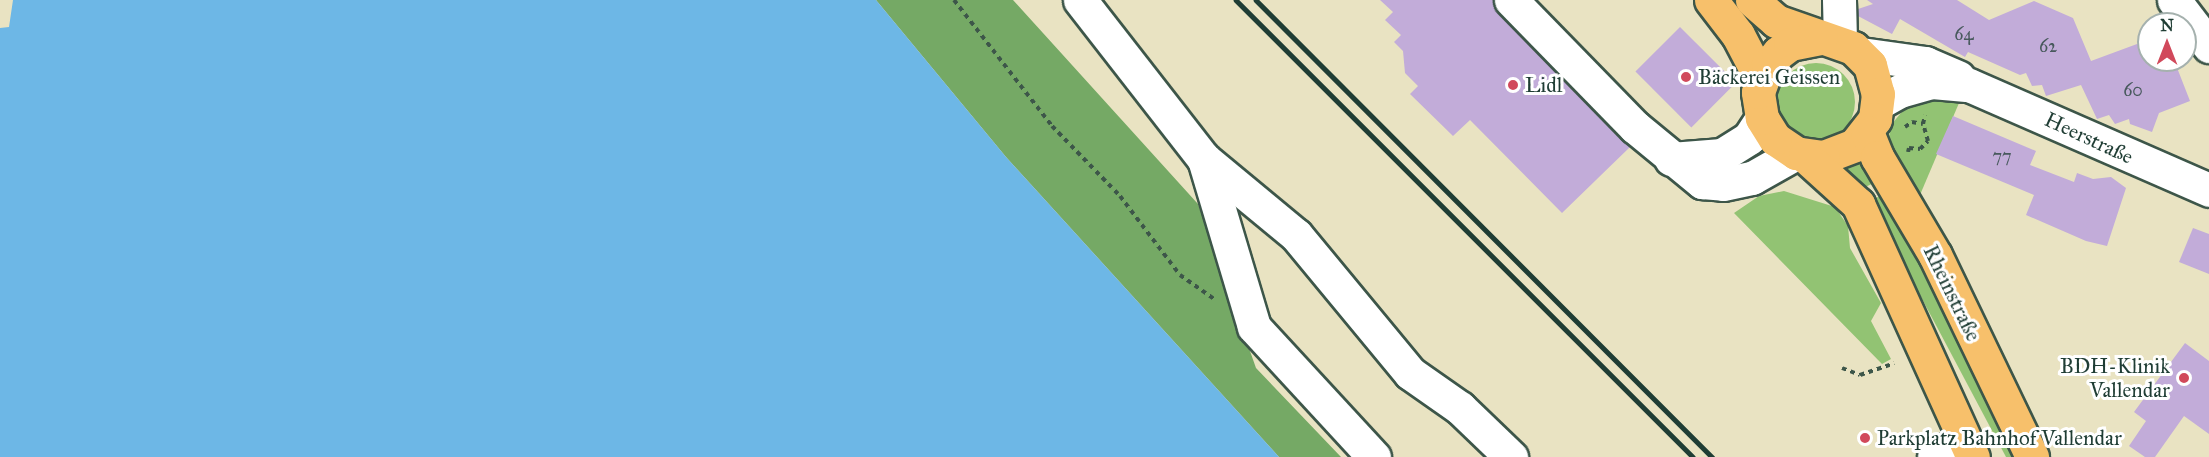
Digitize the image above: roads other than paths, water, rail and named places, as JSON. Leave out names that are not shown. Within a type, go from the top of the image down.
[{"type":"main road","points":[[1711,0],[1738,35],[1761,79]]},
{"type":"main road","points":[[1752,0],[1776,21],[1840,44]]},
{"type":"main road","points":[[1840,44],[1790,44],[1773,59],[1761,79],[1758,92],[1761,118],[1775,139],[1800,155],[1858,204],[1968,448]]},
{"type":"main road","name":"Rheinstraße","points":[[1840,44],[1874,75],[1873,118],[1877,157],[1935,255],[2032,457]]},
{"type":"main road","points":[[1800,155],[1840,154],[1873,118]]},
{"type":"street","points":[[1080,0],[1204,159],[1296,235],[1410,373],[1460,408],[1511,457]]},
{"type":"street","points":[[1511,0],[1671,159],[1701,182],[1723,184],[1752,178],[1800,155]]},
{"type":"street","points":[[1839,0],[1840,44]]},
{"type":"street","points":[[2174,0],[2209,46]]},
{"type":"street","name":"Heerstraße","points":[[1840,44],[1925,63],[1953,73],[1969,84],[2209,190]]},
{"type":"street","name":"Heerstraße","points":[[1873,118],[1900,91],[1932,82],[1969,84]]},
{"type":"street","points":[[1671,159],[1722,155],[1749,138],[1761,118]]},
{"type":"street","points":[[1204,159],[1254,327],[1374,457]]},
{"type":"street","points":[[1934,457],[1968,448]]},
{"type":"water","points":[[13,0],[876,0],[1006,157],[1279,457],[0,457],[0,28],[9,27]]},
{"type":"railway","points":[[1236,0],[1693,457]]},
{"type":"railway","points":[[1256,0],[1712,457]]},
{"type":"place","name":"Bäckerei Geissen","points":[[1686,77]]},
{"type":"place","name":"Lidl","points":[[1513,85]]},
{"type":"place","name":"BDH-Klinik Vallendar","points":[[2184,378]]},
{"type":"place","name":"Parkplatz Bahnhof Vallendar","points":[[1865,438]]}]
